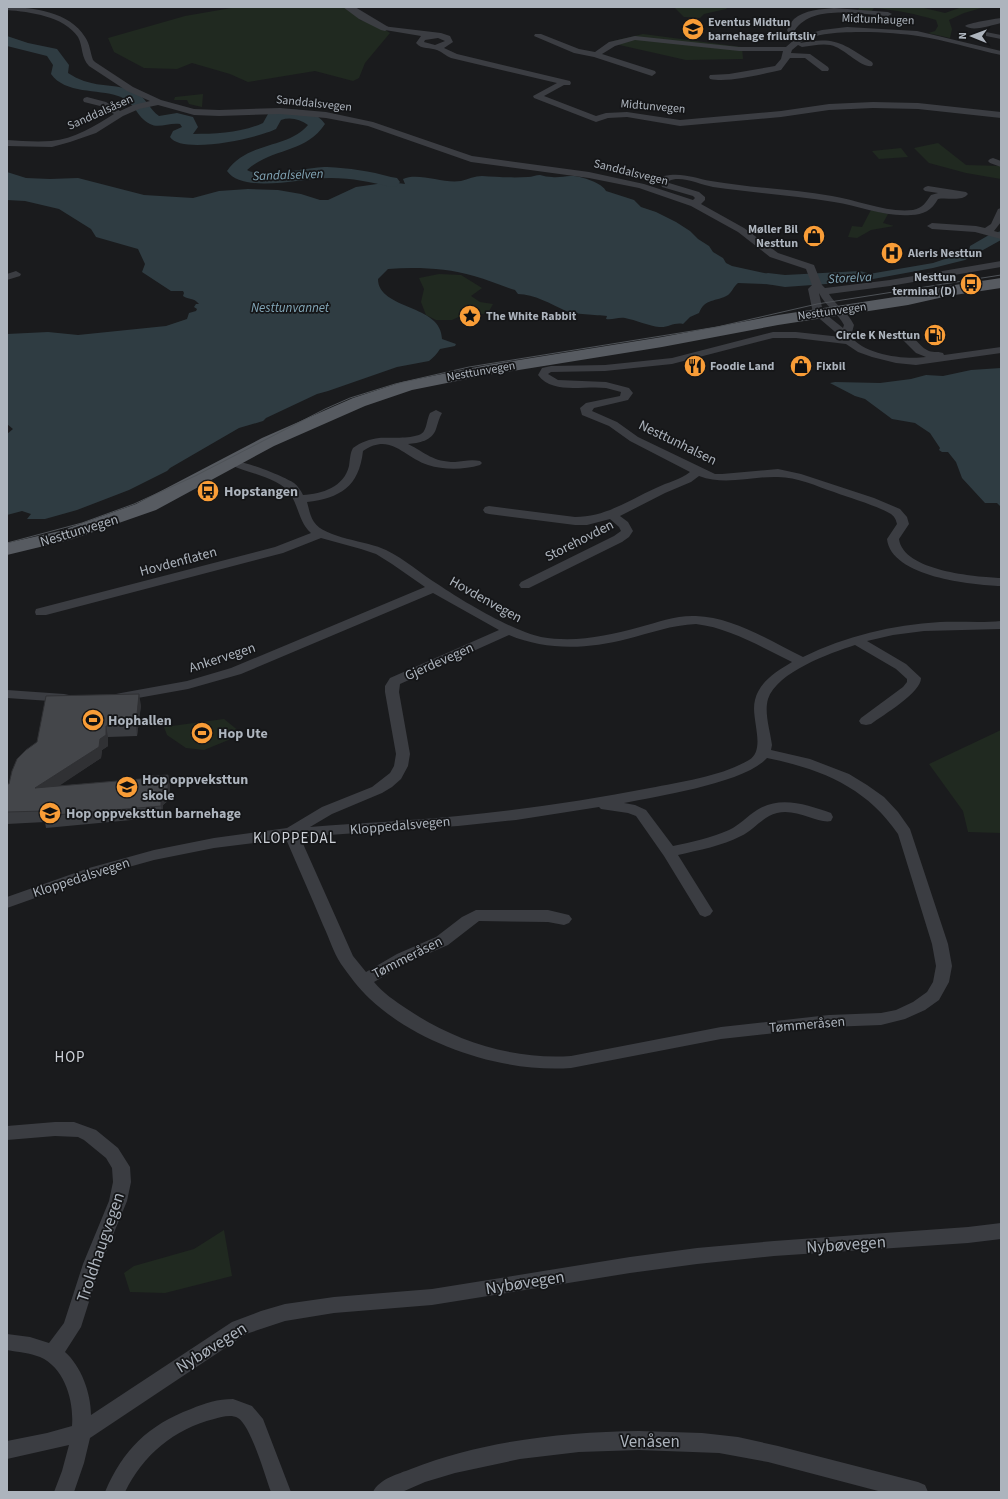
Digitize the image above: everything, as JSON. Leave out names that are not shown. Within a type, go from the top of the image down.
[{"type":"main road","name":"Nesttunvegen","points":[[149,506],[268,442],[380,395],[431,380],[662,342],[752,332],[832,315],[1001,283]]},
{"type":"main road","name":"Nesttunvegen","points":[[832,315],[918,304],[944,297],[1001,288]]},
{"type":"main road","name":"Nesttunvegen","points":[[7,550],[72,534],[149,506],[204,482],[307,425]]},
{"type":"street","points":[[348,7],[363,17],[385,28],[443,36],[449,40],[447,44],[438,47]]},
{"type":"street","name":"Sanddalsvegen","points":[[7,8],[42,13],[74,29],[84,41],[89,61],[92,64],[119,82],[158,102],[185,110],[206,114],[280,111],[311,113],[342,118],[398,133],[471,158],[611,179],[641,186],[694,204],[742,230],[774,255],[810,267],[817,284],[829,302],[832,315],[847,338]]},
{"type":"street","name":"Midtunhaugen","points":[[800,39],[794,36],[791,30],[794,24],[808,14],[824,11],[888,14]]},
{"type":"street","points":[[969,26],[988,24],[1001,20]]},
{"type":"street","name":"Midtunvegen","points":[[385,28],[399,36],[426,46],[438,47],[444,52],[454,56],[535,75],[563,84],[537,96],[596,119],[604,116],[635,114],[680,123],[797,112],[829,107],[900,105],[1001,115]]},
{"type":"street","name":"Midtunhaugen","points":[[714,77],[729,77],[774,69],[782,65],[789,50],[800,39],[832,30],[847,28],[930,35],[1001,54]]},
{"type":"street","points":[[989,34],[1001,37]]},
{"type":"street","points":[[420,43],[420,39],[433,35]]},
{"type":"street","points":[[538,36],[577,51],[596,55],[652,73]]},
{"type":"street","name":"Midtunhaugen","points":[[596,55],[612,44],[635,38],[739,49],[789,50],[829,42],[839,45],[869,64]]},
{"type":"street","name":"Midtunhaugen","points":[[789,50],[807,56],[825,69]]},
{"type":"street","points":[[87,100],[102,104],[120,114]]},
{"type":"street","name":"Sanddalsåsen","points":[[7,143],[52,144],[93,131],[120,114],[140,106],[158,102]]},
{"type":"street","name":"Midtunvegen","points":[[744,112],[797,112]]},
{"type":"street","points":[[47,154],[52,144]]},
{"type":"street","name":"Sanddalsvegen","points":[[694,204],[700,200],[700,197],[696,194],[665,185],[664,181],[667,178],[684,177],[710,184],[835,200],[890,211],[905,212],[920,211],[931,204],[934,197],[963,194],[928,189]]},
{"type":"street","points":[[989,231],[995,225],[1000,207]]},
{"type":"street","points":[[932,226],[976,229],[989,231],[1001,236]]},
{"type":"street","name":"Nesttunvegen","points":[[817,284],[850,290],[879,284],[905,282],[949,272],[1001,257]]},
{"type":"street","name":"Nesttunvegen","points":[[949,272],[1001,264]]},
{"type":"street","points":[[817,284],[813,289],[832,315],[849,325],[847,338],[862,350],[906,362],[927,361],[988,347]]},
{"type":"street","name":"Nesttunhalsen","points":[[847,338],[777,335],[757,338],[691,357],[665,362],[611,367],[551,369],[546,370],[543,375],[555,383],[606,385],[624,390],[627,393],[624,398],[590,405],[586,408],[586,413],[613,424],[634,439],[698,472],[722,478],[778,473],[792,475],[870,501],[889,508],[901,518],[903,524],[902,528],[893,539],[895,548],[904,558],[948,576],[975,581],[1001,582]]},
{"type":"street","points":[[905,336],[923,354],[931,356],[1001,350]]},
{"type":"street","points":[[299,499],[315,498],[334,492],[352,474],[357,450],[368,444],[412,439],[427,435],[436,413]]},
{"type":"street","points":[[388,442],[404,445],[422,458],[432,462],[452,465],[476,463]]},
{"type":"street","name":"Hovdenvegen","points":[[237,464],[288,485],[294,490],[299,499],[306,520],[315,530],[322,534],[372,548],[386,555],[434,588],[508,630],[537,640],[586,643],[609,640],[675,621],[698,620],[733,630],[802,662]]},
{"type":"street","name":"Storehovden","points":[[489,510],[575,521],[587,521],[612,515],[642,499],[687,480],[698,472]]},
{"type":"street","name":"Storehovden","points":[[524,585],[626,534],[627,531],[624,525],[612,515]]},
{"type":"street","name":"Hovdenflaten","points":[[41,612],[279,550],[322,534]]},
{"type":"street","name":"Ankervegen","points":[[108,698],[168,689],[209,680],[236,671],[434,588]]},
{"type":"street","points":[[764,753],[766,742],[759,707],[763,695],[768,687],[778,678],[802,662],[877,633],[910,628],[1001,625]]},
{"type":"street","name":"Gjerdevegen","points":[[291,834],[304,823],[333,808],[369,794],[387,785],[398,774],[403,762],[403,754],[392,692],[392,686],[395,681],[508,630]]},
{"type":"street","points":[[856,640],[900,666],[909,672],[914,678],[914,683],[908,690],[866,721]]},
{"type":"street","points":[[7,694],[78,698]]},
{"type":"street","name":"Kloppedalsvegen","points":[[7,903],[80,875],[178,848],[247,837],[409,826],[585,805],[721,776],[756,764],[764,753]]},
{"type":"street","name":"Tømmeråsen","points":[[291,834],[346,959],[375,994],[393,1008],[437,1035],[468,1048],[486,1053],[513,1059],[557,1063],[593,1058],[721,1033],[822,1022],[881,1019],[919,1006],[933,996],[941,982],[944,966],[940,944],[907,840],[897,819],[882,804],[863,789],[838,774],[798,760],[764,753]]},
{"type":"street","name":"Kloppedalsvegen","points":[[585,805],[630,808],[641,813],[669,852],[705,911]]},
{"type":"street","points":[[669,852],[710,843],[731,835],[744,829],[763,813],[779,807],[811,811],[826,817]]},
{"type":"street","name":"Tømmeråsen","points":[[364,980],[403,958],[442,941],[467,921],[476,916],[548,916],[564,919]]},
{"type":"street","name":"Troldhaugvegen","points":[[7,1134],[55,1129],[74,1129],[82,1131],[90,1135],[112,1153],[121,1167],[122,1182],[118,1201],[92,1264],[74,1320],[52,1354]]},
{"type":"street","name":"Nybøvegen","points":[[82,1432],[239,1328],[257,1319],[274,1314],[330,1306],[441,1296],[659,1260],[746,1251],[968,1235],[1001,1231]]},
{"type":"street","points":[[7,1342],[34,1346],[52,1354],[64,1364],[74,1379],[80,1404],[82,1432],[64,1492]]},
{"type":"street","points":[[115,1492],[123,1474],[140,1452],[166,1429],[179,1422],[222,1407],[234,1407],[245,1411],[252,1418],[281,1492]]},
{"type":"street","points":[[7,1450],[47,1442],[82,1432]]},
{"type":"street","name":"Venåsen","points":[[383,1492],[396,1484],[444,1466],[469,1459],[556,1444],[635,1440],[685,1441],[728,1445],[779,1456],[918,1492]]},
{"type":"shaded area","points":[[237,7],[349,7],[360,20],[378,25],[390,33],[365,63],[359,78],[353,81],[315,71],[248,82],[230,74],[192,63],[177,69],[144,68],[114,52],[108,38],[185,16]]},
{"type":"shaded area","points":[[674,7],[728,7],[726,9],[704,14],[700,18],[684,17]]},
{"type":"shaded area","points":[[860,7],[920,7],[945,13],[962,7],[985,7],[964,13],[949,20],[952,29],[950,38],[928,33],[935,31],[938,26],[936,20],[906,12],[874,8],[871,12],[857,11]]},
{"type":"shaded area","points":[[643,34],[742,47],[743,59],[686,60],[615,44],[613,41]]},
{"type":"shaded area","points":[[203,94],[202,107],[189,104],[187,100],[174,100],[175,97]]},
{"type":"shaded area","points":[[938,143],[966,165],[1001,166],[1001,179],[966,173],[929,163],[914,148]]},
{"type":"shaded area","points":[[901,148],[908,157],[879,159],[872,151]]},
{"type":"shaded area","points":[[871,210],[888,214],[883,223],[894,226],[871,230],[857,238],[848,237],[852,226],[862,227]]},
{"type":"shaded area","points":[[439,274],[461,275],[482,288],[471,296],[480,302],[493,304],[488,313],[476,315],[467,313],[452,320],[436,320],[426,315],[421,302],[424,289],[419,278]]},
{"type":"shaded area","name":"Hop Ute","points":[[224,719],[240,732],[231,739],[204,750],[186,748],[167,735],[164,727]]},
{"type":"shaded area","points":[[1001,730],[1001,833],[968,832],[963,811],[929,764]]},
{"type":"shaded area","points":[[224,1230],[232,1276],[165,1293],[130,1292],[124,1273],[134,1266],[194,1249]]},
{"type":"water","name":"Nesttunvannet","points":[[7,172],[26,178],[78,178],[144,195],[193,198],[219,191],[248,189],[278,190],[301,194],[320,200],[328,200],[356,187],[391,182],[405,184],[403,179],[409,177],[461,181],[482,176],[574,176],[596,182],[606,191],[634,200],[641,207],[656,212],[676,222],[690,231],[698,239],[709,246],[713,252],[723,258],[726,263],[732,266],[773,275],[803,278],[804,282],[789,285],[738,283],[728,295],[704,305],[699,313],[690,317],[683,324],[659,327],[625,318],[606,319],[607,316],[569,312],[536,298],[524,294],[518,294],[515,290],[463,273],[431,269],[388,269],[378,279],[381,289],[388,297],[432,319],[439,328],[442,339],[456,344],[455,346],[440,349],[429,361],[397,367],[317,394],[266,418],[263,421],[239,428],[167,471],[129,490],[77,510],[45,519],[27,519],[31,514],[22,511],[7,515],[7,434],[13,429],[7,424],[7,334],[48,332],[78,335],[166,326],[187,319],[189,313],[196,311],[197,309],[194,307],[196,304],[199,304],[195,300],[183,296],[183,291],[171,291],[142,272],[145,264],[138,249],[96,237],[91,229],[59,209],[25,201],[7,200]]},
{"type":"water","points":[[1001,231],[1001,240],[965,260],[933,268],[873,279],[829,280],[825,279],[824,276],[842,276],[861,273],[869,274],[933,263],[969,251],[970,246],[989,235]]},
{"type":"water","points":[[1001,368],[1001,507],[997,503],[985,503],[962,478],[956,462],[948,452],[942,452],[939,450],[940,448],[930,433],[915,423],[892,419],[865,399],[855,396],[830,383],[880,383],[911,379],[926,375],[943,376],[971,370]]},
{"type":"building","points":[[139,694],[136,725],[106,726],[106,735],[100,739],[99,747],[35,788],[152,778],[152,776],[168,775],[168,788],[161,794],[161,806],[44,816],[44,811],[7,812],[7,784],[9,784],[17,759],[37,742],[46,696]]},
{"type":"waterway","name":"Sandalselven","points":[[7,41],[25,47],[52,52],[61,65],[59,74],[62,76],[81,85],[124,92],[137,100],[147,114],[156,121],[177,118],[187,120],[190,127],[189,130],[179,135],[178,137],[181,138],[192,140],[231,137],[246,134],[262,130],[270,126],[274,117],[284,114],[296,114],[308,118],[317,124],[313,130],[302,138],[259,154],[243,164],[236,171],[243,175],[252,178],[274,178],[319,173],[345,173],[363,175],[391,182]]},
{"type":"waterway","name":"Storelva","points":[[768,279],[785,281],[860,277]]},
{"type":"tram line","points":[[7,543],[82,523],[134,504],[195,476],[325,409],[350,398],[395,384],[469,367],[717,327],[817,304],[1001,275]]},
{"type":"place","name":"Eventus Midtun barnehage friluftsliv","points":[[693,29]]},
{"type":"place","name":"Møller Bil Nesttun","points":[[814,236]]},
{"type":"place","name":"Aleris Nesttun","points":[[892,253]]},
{"type":"place","name":"Nesttun terminal (D)","points":[[971,284]]},
{"type":"place","name":"The White Rabbit","points":[[470,316]]},
{"type":"place","name":"Circle K Nesttun","points":[[935,335]]},
{"type":"place","name":"Foodie Land","points":[[695,366]]},
{"type":"place","name":"Fixbil","points":[[801,366]]},
{"type":"place","name":"Hopstangen","points":[[208,491]]},
{"type":"place","name":"Hophallen","points":[[93,720]]},
{"type":"place","name":"Hop Ute","points":[[202,733]]},
{"type":"place","name":"Hop oppveksttun skole","points":[[127,787]]},
{"type":"place","name":"Hop oppveksttun barnehage","points":[[50,813]]},
{"type":"district","name":"KLOPPEDAL","points":[[295,838]]},
{"type":"district","name":"HOP","points":[[70,1057]]}]
